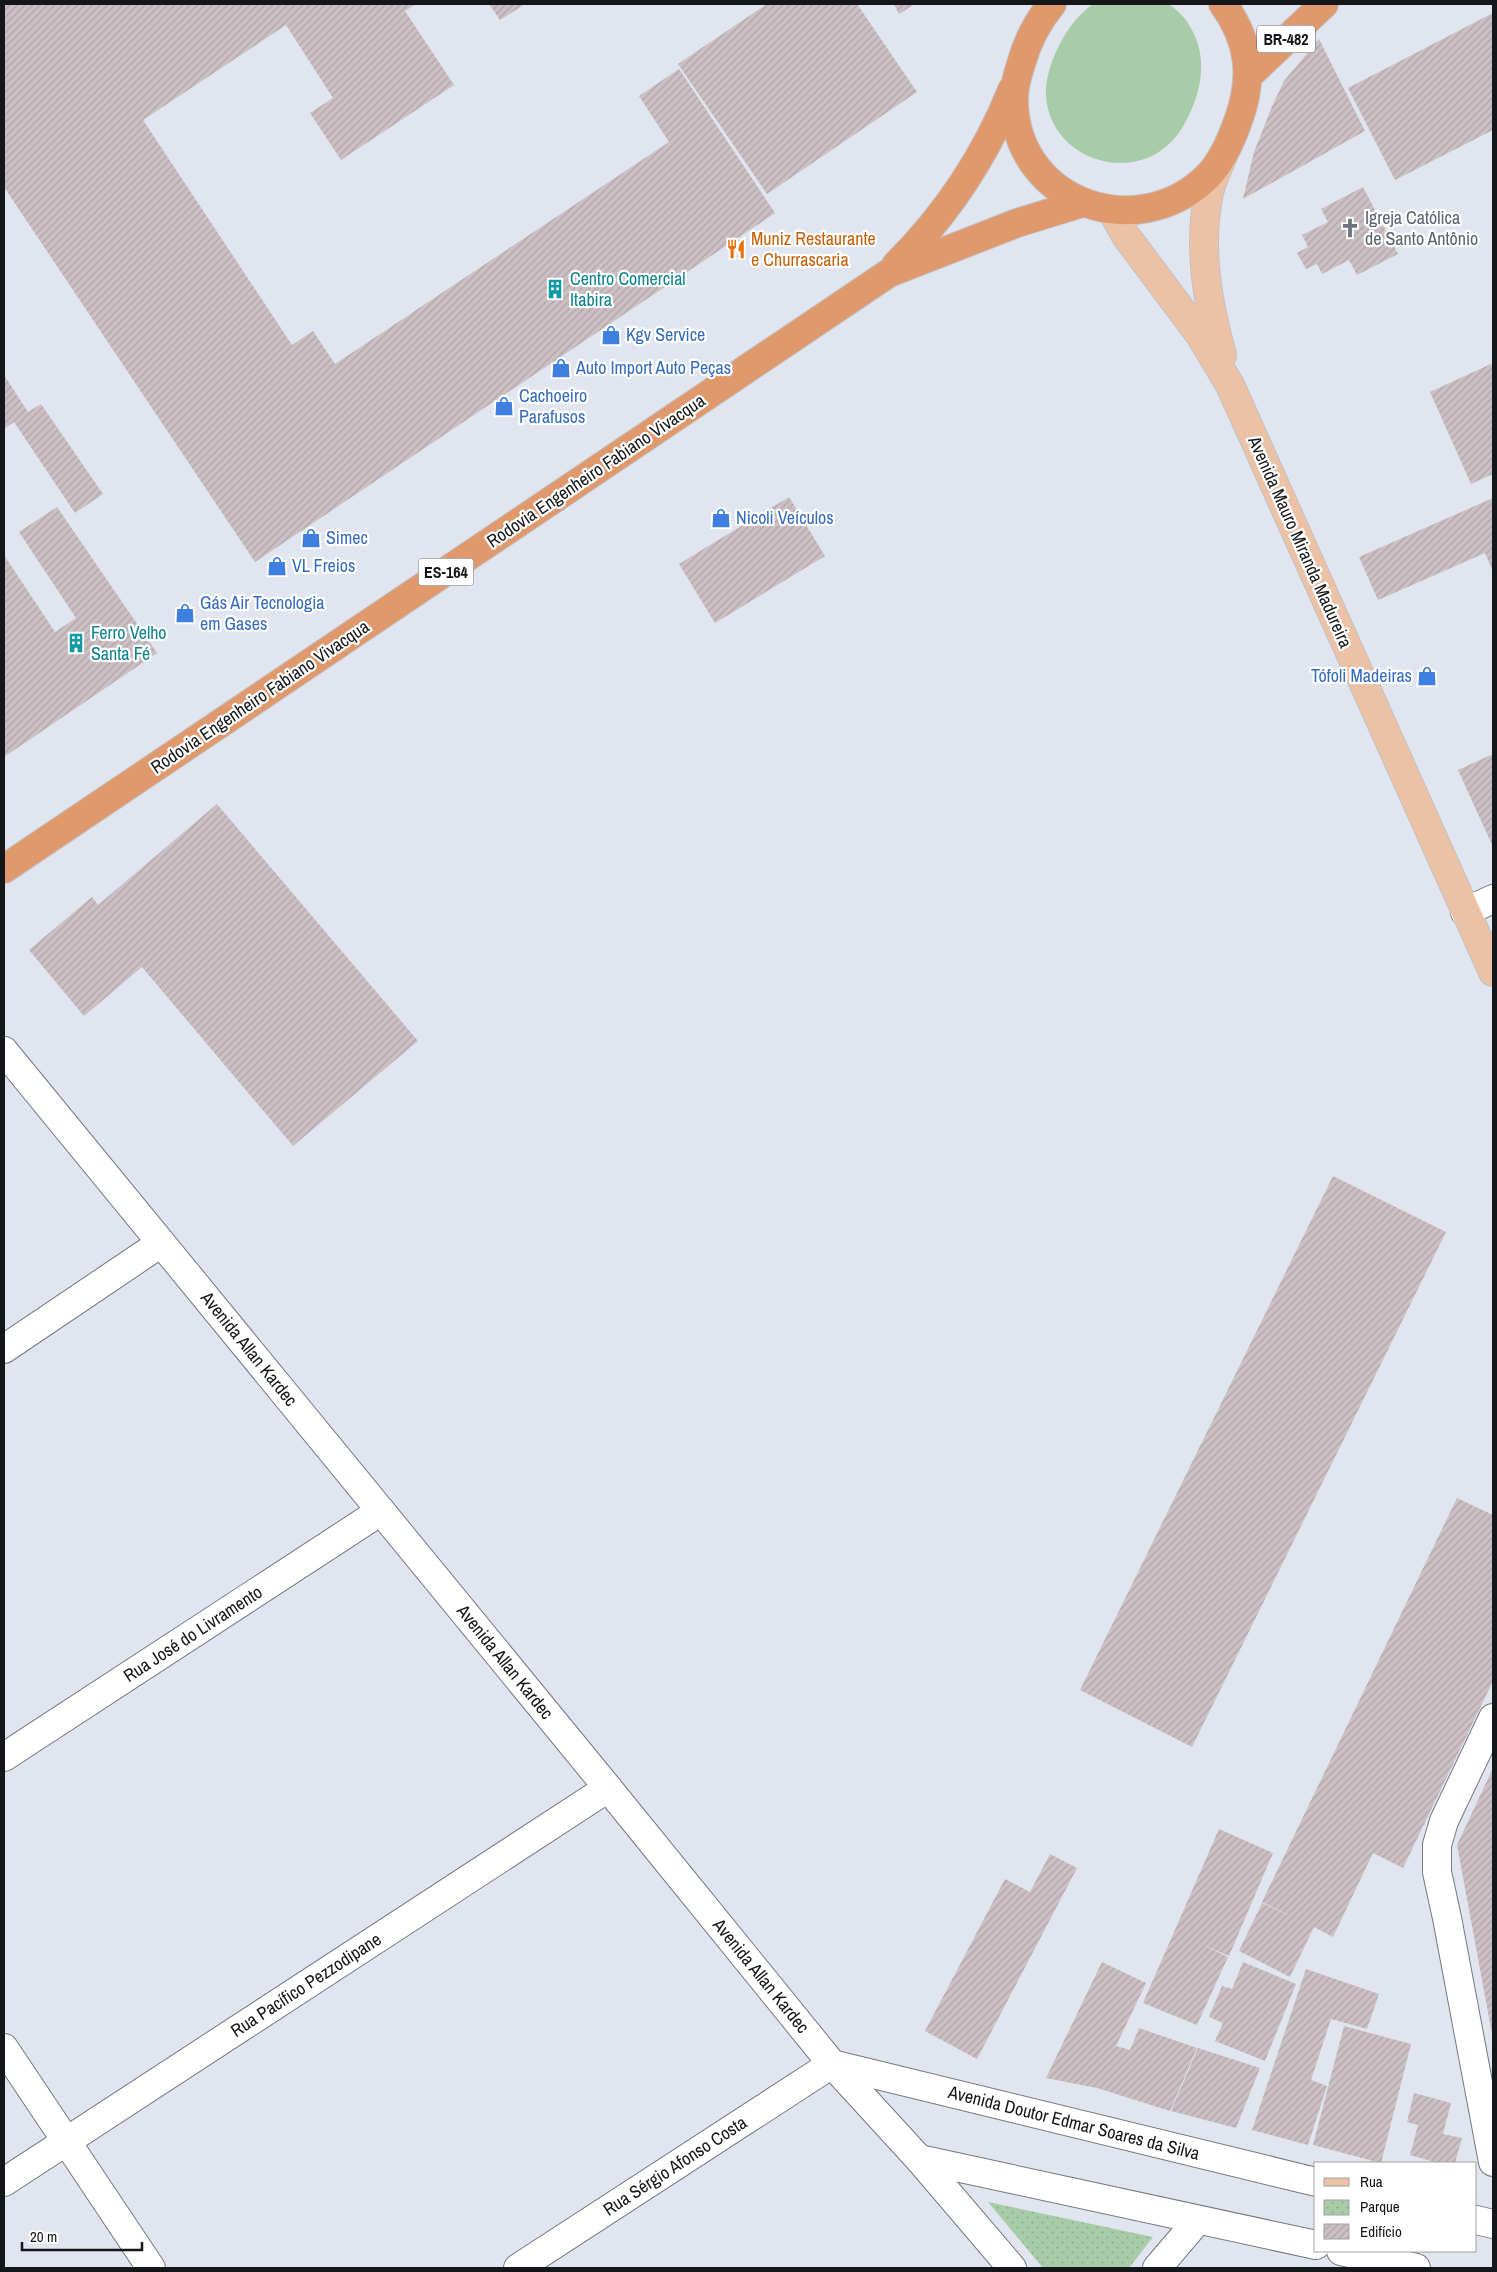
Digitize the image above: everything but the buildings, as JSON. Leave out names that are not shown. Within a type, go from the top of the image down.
[{"type":"highway","name":"Rodovia Engenheiro Fabiano Vivacqua","points":[[4,869],[888,273],[921,240],[976,166],[998,123],[1033,32],[1052,4]]},
{"type":"highway","points":[[1020,65],[1014,104],[1020,136],[1034,164],[1056,186],[1082,203],[1112,211],[1139,211],[1165,205],[1188,193],[1208,176],[1223,156],[1240,117],[1249,75],[1245,46],[1234,20],[1223,4]]},
{"type":"highway","name":"BR-482","points":[[1249,75],[1324,4]]},
{"type":"highway","name":"Rodovia Engenheiro Fabiano Vivacqua","points":[[888,273],[1016,223],[1082,203]]},
{"type":"main road","points":[[1223,156],[1208,196],[1202,242],[1212,320],[1230,385]]},
{"type":"main road","points":[[1112,211],[1126,236],[1200,335],[1230,385]]},
{"type":"main road","name":"Avenida Mauro Miranda Madureira","points":[[1230,385],[1493,972]]},
{"type":"street","points":[[1020,65],[1032,4]]},
{"type":"street","points":[[1465,912],[1493,899]]},
{"type":"street","name":"Avenida Allan Kardec","points":[[4,1051],[382,1511],[832,2064],[919,2159],[1012,2268]]},
{"type":"street","points":[[4,1349],[161,1242]]},
{"type":"street","name":"Rua José do Livramento","points":[[4,1757],[382,1511]]},
{"type":"street","points":[[1493,1718],[1444,1821],[1437,1845],[1436,1872],[1447,1918],[1493,2162]]},
{"type":"street","name":"Rua Pacífico Pezzodipane","points":[[4,2182],[608,1788]]},
{"type":"street","points":[[4,2048],[151,2268]]},
{"type":"street","name":"Avenida Doutor Edmar Soares da Silva","points":[[832,2064],[1314,2182]]},
{"type":"street","name":"Rua Sérgio Afonso Costa","points":[[518,2268],[832,2064]]},
{"type":"street","points":[[919,2159],[1314,2245]]},
{"type":"street","points":[[1157,2268],[1198,2220]]},
{"type":"street","points":[[1477,2220],[1493,2224]]},
{"type":"street","points":[[1346,2252],[1416,2268]]},
{"type":"green space","points":[[1093,4],[1168,4],[1185,19],[1199,47],[1201,77],[1199,88],[1180,132],[1155,155],[1135,162],[1114,163],[1094,158],[1076,149],[1061,135],[1051,117],[1046,95],[1046,85],[1053,59],[1071,26]]},
{"type":"green space","points":[[988,2202],[1153,2237],[1129,2268],[1043,2268]]},
{"type":"place","name":"Igreja Católica de Santo Antônio","points":[[1350,228]]},
{"type":"place","name":"Muniz Restaurante e Churrascaria","points":[[736,249]]},
{"type":"place","name":"Centro Comercial Itabira","points":[[555,289]]},
{"type":"place","name":"Kgv Service","points":[[611,335]]},
{"type":"place","name":"Auto Import Auto Peças","points":[[561,368]]},
{"type":"place","name":"Cachoeiro Parafusos","points":[[504,406]]},
{"type":"place","name":"Nicoli Veículos","points":[[721,518]]},
{"type":"place","name":"Simec","points":[[311,538]]},
{"type":"place","name":"VL Freios","points":[[277,566]]},
{"type":"place","name":"Gás Air Tecnologia em Gases","points":[[185,613]]},
{"type":"place","name":"Ferro Velho Santa Fé","points":[[76,643]]},
{"type":"place","name":"Tófoli Madeiras","points":[[1427,676]]}]
